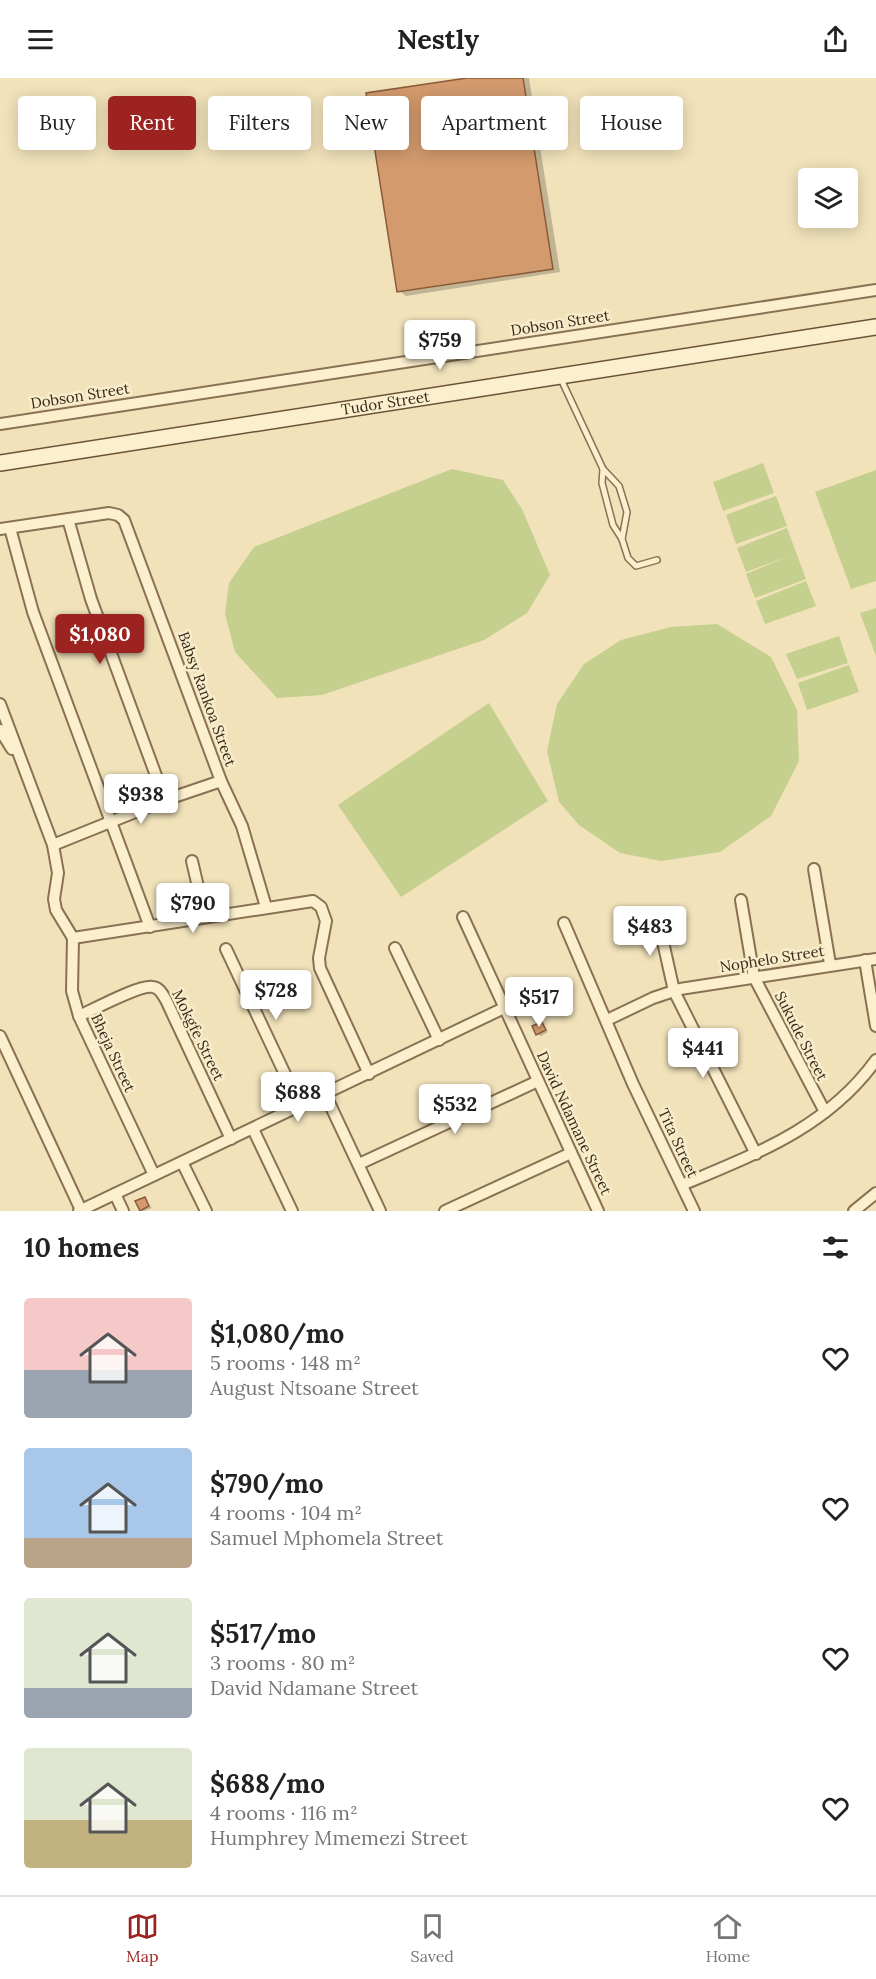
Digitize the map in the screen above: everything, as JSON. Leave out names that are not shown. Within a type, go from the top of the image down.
[{"type":"street","name":"Dobson Street","points":[[0,424],[876,290]]},
{"type":"street","name":"Tudor Street","points":[[0,463],[876,327]]},
{"type":"street","name":"Babsy Rankoa Street","points":[[5,528],[109,513],[118,515],[124,520],[221,781],[248,841],[266,907]]},
{"type":"street","points":[[69,519],[86,582],[165,800]]},
{"type":"street","points":[[5,528],[33,612],[150,927]]},
{"type":"street","points":[[0,704],[53,844],[58,873],[55,905],[59,918],[73,938],[313,901],[321,907],[326,921],[319,958],[320,968],[369,1074]]},
{"type":"street","points":[[0,730],[24,767]]},
{"type":"street","points":[[53,844],[165,800],[221,781]]},
{"type":"street","points":[[192,861],[205,917]]},
{"type":"street","points":[[814,869],[830,964]]},
{"type":"street","name":"Sukude Street","points":[[741,900],[754,977],[825,1112]]},
{"type":"street","points":[[657,915],[674,991],[756,1154]]},
{"type":"street","name":"David Ndamane Street","points":[[463,917],[598,1211]]},
{"type":"street","name":"Tita Street","points":[[564,923],[633,1084],[694,1211]]},
{"type":"street","name":"Bheja Street","points":[[73,938],[72,991],[79,1016],[154,1175]]},
{"type":"street","points":[[394,948],[439,1040]]},
{"type":"street","points":[[226,949],[300,1106]]},
{"type":"street","points":[[870,959],[876,1026]]},
{"type":"street","name":"Nophelo Street","points":[[607,1020],[674,991],[870,959]]},
{"type":"street","name":"Mokgfe Street","points":[[79,1016],[140,989],[152,986],[157,989],[166,1000],[231,1139]]},
{"type":"street","points":[[0,1036],[80,1210],[504,1008]]},
{"type":"street","points":[[682,1185],[756,1154],[804,1130],[876,1060]]},
{"type":"street","points":[[359,1164],[538,1081]]},
{"type":"street","points":[[325,1094],[380,1211]]},
{"type":"street","points":[[253,1129],[292,1211]]},
{"type":"street","points":[[445,1211],[571,1153]]},
{"type":"street","points":[[183,1162],[206,1211]]},
{"type":"street","points":[[854,1211],[876,1193]]},
{"type":"street","points":[[115,1194],[123,1211]]},
{"type":"lane","points":[[559,376],[603,469],[615,478],[619,486],[627,512],[622,539]]},
{"type":"lane","points":[[603,469],[602,483],[613,525],[622,539],[628,558],[636,566],[657,560]]},
{"type":"green space","points":[[763,463],[774,493],[723,511],[713,482]]},
{"type":"green space","points":[[452,469],[503,480],[522,509],[550,575],[527,613],[484,640],[322,695],[277,698],[235,652],[225,614],[229,583],[254,547]]},
{"type":"green space","points":[[876,470],[876,581],[851,589],[815,492]]},
{"type":"green space","points":[[776,496],[787,526],[736,544],[726,515]]},
{"type":"green space","points":[[787,528],[806,579],[755,598],[746,574],[789,556],[746,572],[737,548]]},
{"type":"green space","points":[[806,581],[816,606],[765,624],[756,601]]},
{"type":"green space","points":[[876,608],[876,656],[860,613]]},
{"type":"green space","points":[[717,624],[771,657],[797,710],[799,761],[771,816],[720,852],[661,861],[620,853],[579,825],[559,802],[547,751],[557,704],[584,664],[621,640],[671,627]]},
{"type":"green space","points":[[839,636],[848,663],[797,679],[786,654]]},
{"type":"green space","points":[[849,665],[859,692],[807,710],[798,683]]},
{"type":"green space","points":[[489,703],[548,801],[401,897],[338,805]]},
{"type":"building","points":[[467,78],[523,78],[526,96],[421,96],[421,150],[534,150],[553,269],[397,292],[375,150],[409,150],[409,96],[366,96],[366,93]]},
{"type":"building","points":[[542,1022],[546,1030],[536,1035],[532,1026]]},
{"type":"building","points":[[145,1197],[149,1206],[140,1211],[135,1201]]}]
